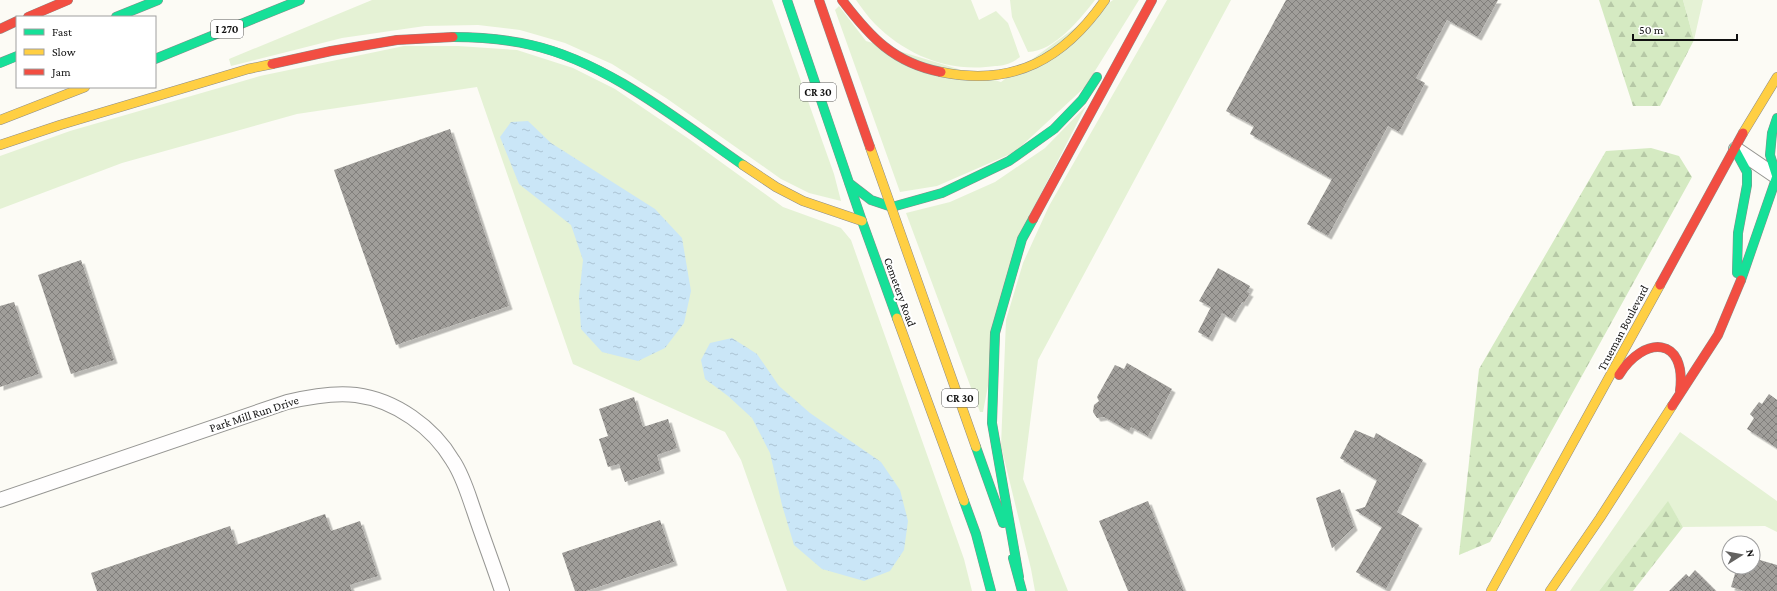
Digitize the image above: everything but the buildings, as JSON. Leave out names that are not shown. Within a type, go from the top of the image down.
[{"type":"main road","points":[[30,16],[68,0]]},
{"type":"main road","points":[[118,16],[158,0]]},
{"type":"main road","name":"I 270","points":[[156,58],[300,0]]},
{"type":"main road","name":"Cemetery Road","points":[[787,0],[862,221],[976,534],[991,591]]},
{"type":"main road","name":"Cemetery Road","points":[[819,0],[837,55],[892,206],[1004,526],[1022,591]]},
{"type":"main road","points":[[842,0],[854,17],[874,38],[894,55],[918,67],[944,74],[975,78],[1005,75],[1049,58],[1083,31],[1105,0]]},
{"type":"main road","points":[[1112,53],[1144,0]]},
{"type":"main road","points":[[1019,577],[992,423],[995,333],[1022,239],[1074,146],[1152,0]]},
{"type":"main road","points":[[0,29],[16,22]]},
{"type":"main road","points":[[0,145],[60,125],[248,69],[331,51],[397,40],[454,37],[497,39],[532,45],[582,62],[622,82],[776,187],[803,201],[862,221]]},
{"type":"main road","points":[[0,63],[16,56]]},
{"type":"main road","points":[[849,184],[871,200],[892,206],[942,193],[1009,161],[1054,129],[1082,100],[1104,67]]},
{"type":"main road","name":"Trueman Boulevard","points":[[1491,591],[1594,407],[1734,148],[1777,77]]},
{"type":"main road","points":[[0,120],[82,88]]},
{"type":"main road","points":[[1550,591],[1600,518],[1680,391],[1718,335],[1736,293],[1777,176],[1770,155],[1772,133],[1777,118]]},
{"type":"main road","points":[[1734,148],[1747,172],[1747,185],[1738,233],[1736,293]]},
{"type":"main road","points":[[1594,407],[1630,361],[1650,348],[1661,346],[1666,348],[1678,359],[1681,368],[1680,391]]},
{"type":"street","points":[[1734,148],[1777,176]]},
{"type":"street","name":"Park Mill Run Drive","points":[[0,500],[287,402],[301,398],[357,395],[389,405],[419,422],[436,439],[454,461],[464,484],[502,591]]},
{"type":"green space","points":[[372,0],[772,0],[834,174],[841,201],[809,193],[781,179],[666,98],[612,64],[565,43],[520,30],[478,25],[425,26],[342,38],[231,66],[229,59]]},
{"type":"green space","points":[[856,0],[971,0],[979,20],[996,11],[1008,23],[1020,57],[1004,65],[986,67],[955,66],[940,63],[926,58],[899,44],[872,21]]},
{"type":"green space","points":[[1010,0],[1095,0],[1074,25],[1057,40],[1048,46],[1028,52],[1012,17]]},
{"type":"green space","points":[[1113,0],[1139,0],[1085,87],[1015,152],[937,186],[900,192],[835,10],[839,6],[866,41],[1001,82]]},
{"type":"green space","points":[[1167,0],[1231,0],[1038,360],[1023,479],[1068,591],[1035,591],[1001,446],[1006,320],[1023,263],[1049,206]]},
{"type":"green space","points":[[1599,0],[1683,0],[1694,40],[1660,106],[1633,106]]},
{"type":"green space","points":[[1683,0],[1703,0],[1694,40]]},
{"type":"green space","points":[[404,46],[458,46],[517,50],[573,68],[615,89],[689,139],[783,207],[841,228],[851,240],[964,559],[972,591],[787,591],[741,460],[725,432],[573,364],[477,87],[297,114],[122,163],[0,209],[0,156],[70,131],[260,76]]},
{"type":"green space","points":[[1086,106],[1015,244],[983,412],[980,412],[906,213],[950,202],[995,182],[1045,148]]},
{"type":"green space","points":[[1651,148],[1679,156],[1692,177],[1490,542],[1459,555],[1479,369],[1606,151]]},
{"type":"green space","points":[[1680,432],[1777,501],[1777,532],[1765,526],[1683,527],[1668,502],[1599,591],[1570,591]]},
{"type":"green space","points":[[1668,501],[1683,527],[1633,591],[1599,591]]},
{"type":"water","points":[[528,121],[551,143],[655,209],[682,238],[691,291],[684,323],[665,348],[638,361],[602,352],[581,329],[579,297],[583,260],[571,225],[519,184],[500,137],[511,122]]},
{"type":"water","points":[[732,338],[757,354],[779,386],[810,413],[881,462],[900,490],[908,521],[904,550],[890,571],[864,581],[822,569],[794,545],[782,505],[770,453],[752,418],[728,396],[705,379],[701,360],[710,343]]},
{"type":"traffic: fast","points":[[118,16],[158,0]]},
{"type":"traffic: fast","points":[[156,59],[300,0]]},
{"type":"traffic: fast","points":[[787,0],[862,221],[897,318]]},
{"type":"traffic: fast","points":[[453,37],[472,37],[512,41],[559,53],[587,65],[642,95],[743,165]]},
{"type":"traffic: fast","points":[[0,63],[16,56]]},
{"type":"traffic: fast","points":[[849,183],[871,200],[892,207],[942,193],[1009,161],[1054,129],[1082,100],[1097,77]]},
{"type":"traffic: fast","points":[[1777,118],[1772,133],[1770,155],[1777,177]]},
{"type":"traffic: fast","points":[[1734,148],[1747,172],[1747,185],[1738,233],[1737,273]]},
{"type":"traffic: fast","points":[[1741,280],[1777,176]]},
{"type":"traffic: fast","points":[[1019,577],[992,423],[995,333],[1022,239],[1033,219]]},
{"type":"traffic: fast","points":[[976,447],[1003,523]]},
{"type":"traffic: fast","points":[[964,501],[976,534],[991,591]]},
{"type":"traffic: fast","points":[[1013,558],[1022,591]]},
{"type":"traffic: slow","points":[[941,72],[967,76],[992,75],[1014,71],[1035,64],[1054,53],[1072,38],[1089,21],[1105,0]]},
{"type":"traffic: slow","points":[[0,145],[60,125],[248,69],[272,64]]},
{"type":"traffic: slow","points":[[1743,133],[1777,77]]},
{"type":"traffic: slow","points":[[0,120],[82,88]]},
{"type":"traffic: slow","points":[[870,147],[976,447]]},
{"type":"traffic: slow","points":[[743,165],[776,187],[803,201],[862,221]]},
{"type":"traffic: slow","points":[[1491,591],[1660,285]]},
{"type":"traffic: slow","points":[[897,318],[964,501]]},
{"type":"traffic: slow","points":[[1550,591],[1600,518],[1672,406]]},
{"type":"traffic: jam","points":[[30,16],[68,0]]},
{"type":"traffic: jam","points":[[819,0],[870,147]]},
{"type":"traffic: jam","points":[[842,0],[873,37],[896,55],[924,68],[941,72]]},
{"type":"traffic: jam","points":[[1033,219],[1152,0]]},
{"type":"traffic: jam","points":[[0,29],[16,21]]},
{"type":"traffic: jam","points":[[272,64],[331,51],[397,40],[453,37]]},
{"type":"traffic: jam","points":[[1660,285],[1743,133]]},
{"type":"traffic: jam","points":[[1672,406],[1718,335],[1741,280]]},
{"type":"traffic: jam","points":[[1619,375],[1629,362],[1640,353],[1651,348],[1662,347],[1670,351],[1677,360],[1680,373],[1680,391]]}]
